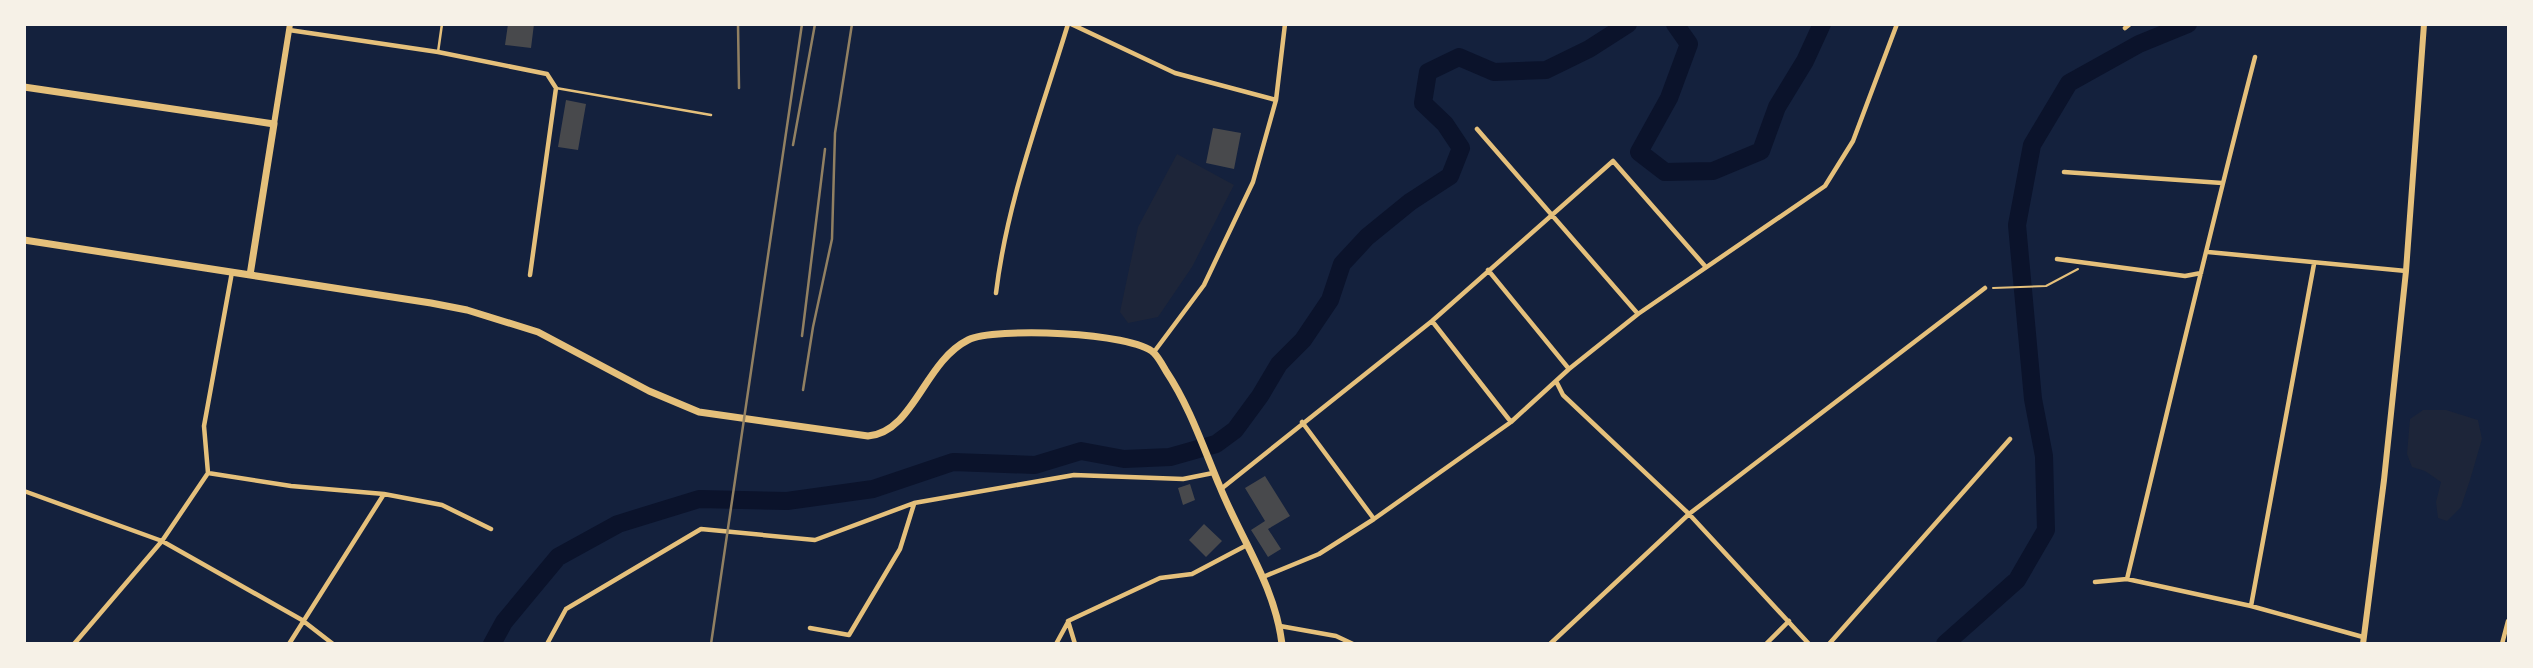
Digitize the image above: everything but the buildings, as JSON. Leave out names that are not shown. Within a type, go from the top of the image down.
[{"type":"main road","points":[[24,88],[274,124],[250,275]]},
{"type":"main road","points":[[24,240],[431,303],[495,318],[538,332],[649,391],[703,413],[868,436],[879,435],[892,427],[905,414],[937,365],[969,339],[987,334],[1098,336],[1129,341],[1154,352],[1177,387],[1220,489],[1263,577],[1280,626],[1282,643]]},
{"type":"street","points":[[996,293],[1000,256],[1018,188],[1070,24],[1175,72],[1276,100]]},
{"type":"street","points":[[1154,352],[1204,285],[1253,182],[1276,100],[1285,24]]},
{"type":"street","points":[[1263,577],[1319,554],[1374,519],[1511,422],[1557,383],[1569,369],[1638,314],[1825,186],[1853,141],[1897,24]]},
{"type":"street","points":[[2124,29],[2130,24]]},
{"type":"street","points":[[2095,582],[2127,579],[2251,606],[2363,640],[2384,481],[2406,271],[2424,24]]},
{"type":"street","points":[[274,124],[290,27],[547,74],[556,88],[530,275]]},
{"type":"street","points":[[2127,579],[2255,57]]},
{"type":"street","points":[[1477,129],[1638,314]]},
{"type":"street","points":[[1220,489],[1432,321],[1613,162],[1705,266]]},
{"type":"street","points":[[2064,172],[2222,183]]},
{"type":"street","points":[[2207,252],[2406,271]]},
{"type":"street","points":[[2057,259],[2185,276],[2201,273]]},
{"type":"street","points":[[2251,606],[2314,264]]},
{"type":"street","points":[[1488,270],[1569,369]]},
{"type":"street","points":[[75,643],[162,541],[208,473],[204,426],[232,272]]},
{"type":"street","points":[[1550,643],[1689,514],[1985,288]]},
{"type":"street","points":[[1432,321],[1511,422]]},
{"type":"street","points":[[1557,383],[1563,396],[1689,514],[1809,643]]},
{"type":"street","points":[[1302,422],[1374,519]]},
{"type":"street","points":[[1829,643],[2010,439]]},
{"type":"street","points":[[208,473],[292,486],[384,494],[442,505],[491,529]]},
{"type":"street","points":[[547,643],[566,609],[701,529],[814,540],[914,503],[1074,475],[1183,479],[1214,473]]},
{"type":"street","points":[[24,491],[162,541],[302,620],[333,643]]},
{"type":"street","points":[[289,643],[384,494]]},
{"type":"street","points":[[810,628],[849,635],[900,548],[914,503]]},
{"type":"street","points":[[1056,643],[1068,621],[1160,578],[1192,574],[1247,545]]},
{"type":"street","points":[[1068,621],[1075,643]]},
{"type":"street","points":[[1766,643],[1789,621]]},
{"type":"street","points":[[2502,643],[2508,621]]},
{"type":"street","points":[[1280,626],[1336,636],[1353,643]]},
{"type":"lane","points":[[438,52],[442,24]]},
{"type":"lane","points":[[556,88],[711,115]]},
{"type":"path","points":[[1985,288],[2046,286],[2090,263]]},
{"type":"shaded area","points":[[1177,154],[1234,185],[1192,267],[1158,317],[1128,323],[1120,312],[1138,227]]},
{"type":"shaded area","points":[[2423,410],[2446,410],[2478,420],[2482,439],[2470,480],[2461,507],[2447,521],[2438,518],[2436,502],[2441,482],[2425,471],[2412,467],[2407,454],[2410,419]]},
{"type":"waterway","points":[[492,644],[504,622],[558,557],[618,524],[699,499],[787,501],[873,489],[953,462],[1035,465],[1081,451],[1124,459],[1170,457],[1216,444],[1235,430],[1279,364],[1303,340],[1330,300],[1342,264],[1367,237],[1410,202],[1450,176],[1461,148],[1445,124],[1423,103],[1428,72],[1459,57],[1494,72],[1546,70],[1589,49],[1628,24]]},
{"type":"waterway","points":[[1675,24],[1689,44],[1669,98],[1639,152],[1665,172],[1713,171],[1761,151],[1777,107],[1805,61],[1822,24]]},
{"type":"waterway","points":[[1945,644],[2017,580],[2046,530],[2044,456],[2033,399],[2017,225],[2032,145],[2069,83],[2139,44],[2188,24]]},
{"type":"railway","points":[[738,24],[739,88]]},
{"type":"railway","points":[[711,644],[802,24]]},
{"type":"railway","points":[[793,145],[815,24]]},
{"type":"railway","points":[[803,390],[832,239],[835,133],[852,24]]},
{"type":"railway","points":[[802,336],[825,149]]}]
